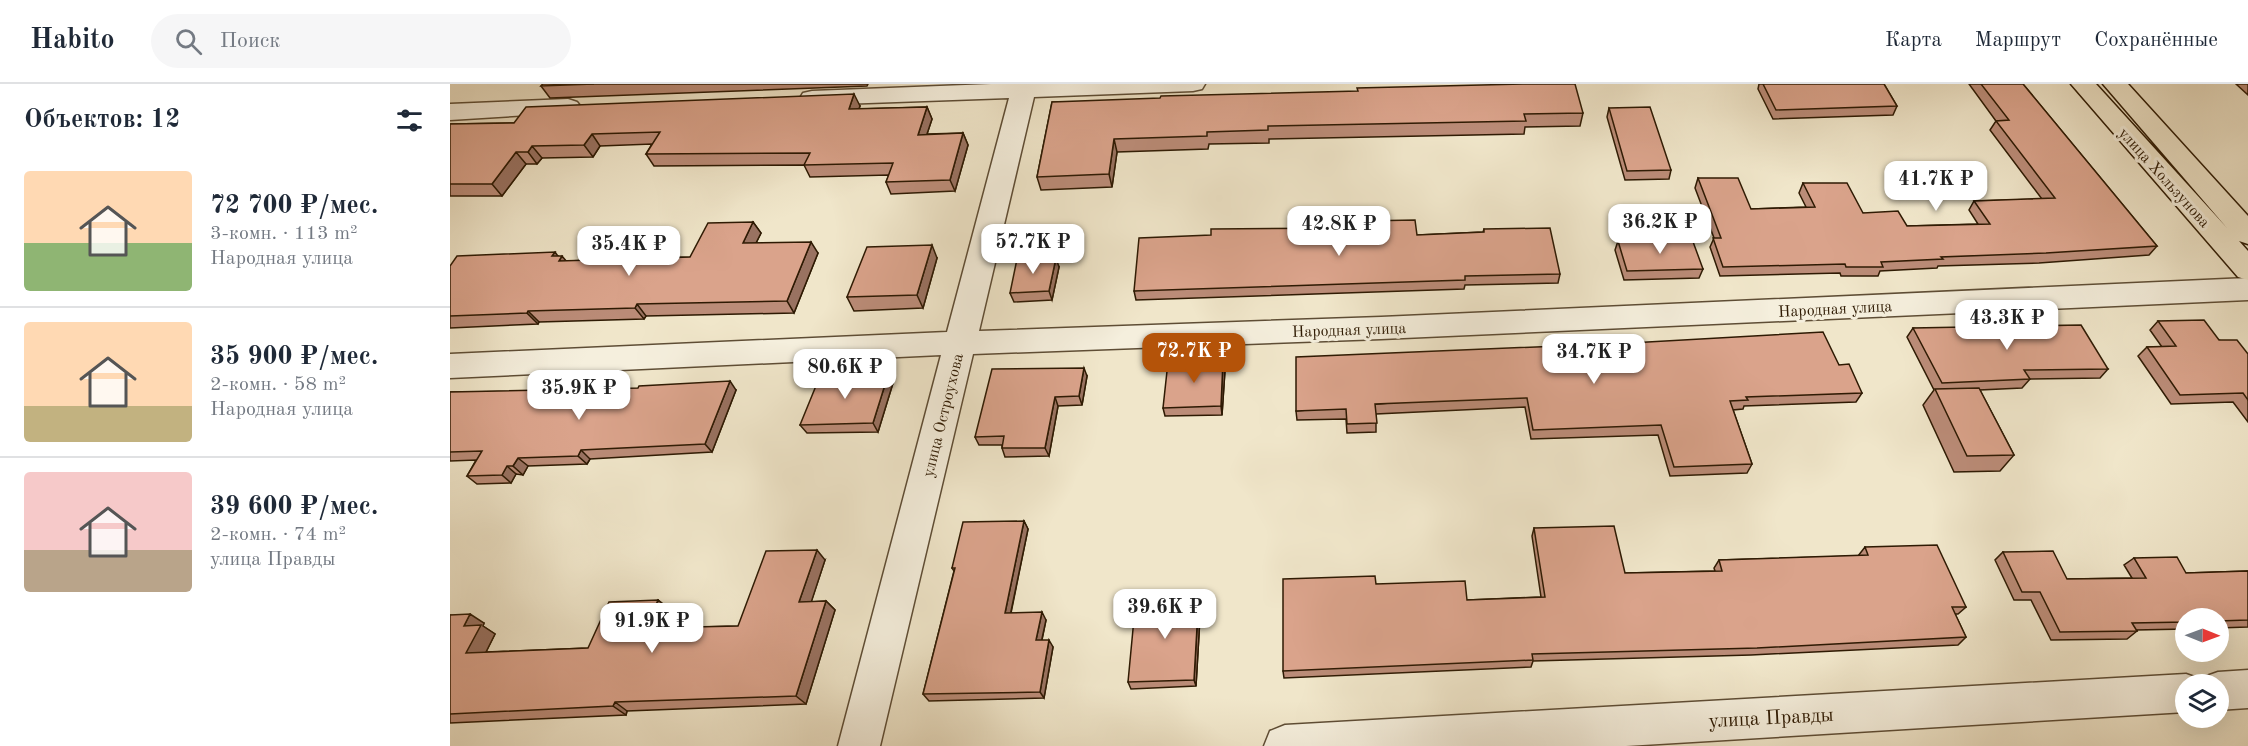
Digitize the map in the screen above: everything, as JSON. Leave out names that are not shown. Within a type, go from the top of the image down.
[{"type":"main road","name":"улица Хользунова","points":[[2083,84],[2248,270]]},
{"type":"main road","name":"улица Хользунова","points":[[2115,84],[2248,234]]},
{"type":"street","points":[[785,99],[1024,87],[1193,84]]},
{"type":"street","name":"улица Остроухова","points":[[859,746],[1024,87]]},
{"type":"street","points":[[450,112],[593,106]]},
{"type":"street","name":"Народная улица","points":[[450,366],[960,343],[1381,328],[2248,289]]},
{"type":"street","points":[[2229,690],[2248,689]]},
{"type":"street","name":"улица Правды","points":[[1285,746],[2175,694]]},
{"type":"building","points":[[543,84],[594,84],[541,86]]},
{"type":"building","points":[[1575,84],[1583,113],[1524,114],[1526,121],[1268,126],[1268,130],[1207,132],[1207,136],[1114,139],[1109,174],[1037,177],[1052,102],[1160,98],[1161,96],[1358,91],[1357,88]]},
{"type":"building","points":[[1763,84],[1884,84],[1897,106],[1776,110]]},
{"type":"building","points":[[1981,84],[2023,84],[2157,246],[1941,257],[1943,259],[1881,262],[1883,267],[1846,267],[1845,264],[1723,267],[1713,238],[1721,238],[1698,178],[1738,178],[1751,209],[1815,207],[1803,183],[1847,183],[1863,213],[1898,211],[1907,226],[1990,224],[1974,201],[2055,198],[1996,121],[2009,120]]},
{"type":"building","points":[[854,94],[849,109],[927,107],[918,135],[963,133],[950,180],[886,182],[893,163],[804,165],[810,153],[646,154],[660,132],[592,134],[584,145],[532,146],[528,152],[516,152],[492,184],[450,184],[450,124],[514,123],[526,107]]},
{"type":"building","points":[[1650,107],[1671,170],[1627,171],[1609,108]]},
{"type":"building","points":[[1415,220],[1417,235],[1484,232],[1484,229],[1550,228],[1560,274],[1465,276],[1465,280],[1134,291],[1139,238],[1211,235],[1211,229],[1364,228],[1363,221]]},
{"type":"building","points":[[753,222],[743,243],[811,242],[787,301],[637,304],[635,308],[450,316],[450,266],[457,256],[555,252],[552,256],[562,256],[559,261],[690,257],[708,223]]},
{"type":"building","points":[[1692,239],[1703,269],[1627,271],[1618,241]]},
{"type":"building","points":[[932,245],[917,295],[847,297],[867,247]]},
{"type":"building","points":[[1056,258],[1049,291],[1010,293],[1017,259]]},
{"type":"building","points":[[2204,320],[2219,340],[2237,340],[2248,354],[2248,400],[2243,393],[2180,395],[2147,347],[2176,346],[2158,321]]},
{"type":"building","points":[[2081,325],[2108,369],[2024,370],[2030,379],[1942,383],[1913,328]]},
{"type":"building","points":[[1823,332],[1839,365],[1849,364],[1862,393],[1746,397],[1748,400],[1730,401],[1752,464],[1674,467],[1661,425],[1533,430],[1527,398],[1375,404],[1377,423],[1347,424],[1346,409],[1296,411],[1296,357],[1630,343]]},
{"type":"building","points":[[1223,361],[1221,406],[1163,408],[1168,362]]},
{"type":"building","points":[[1084,368],[1079,396],[1055,397],[1045,448],[1002,448],[1004,436],[975,437],[992,369]]},
{"type":"building","points":[[888,375],[873,423],[800,425],[820,376]]},
{"type":"building","points":[[730,381],[705,444],[581,450],[578,456],[518,458],[513,466],[507,466],[502,475],[467,476],[482,451],[450,452],[450,392],[638,388],[639,386]]},
{"type":"building","points":[[1979,388],[2014,455],[1967,456],[1935,389]]},
{"type":"building","points":[[1024,521],[1005,613],[1042,612],[1036,640],[1049,640],[1040,692],[923,694],[955,568],[952,568],[963,522]]},
{"type":"building","points":[[1614,526],[1625,573],[1722,571],[1719,560],[1868,555],[1865,547],[1937,545],[1966,607],[1952,607],[1966,637],[1757,648],[1532,654],[1533,660],[1283,671],[1283,579],[1375,576],[1376,584],[1465,581],[1467,600],[1545,597],[1534,528]]},
{"type":"building","points":[[817,550],[799,602],[826,601],[796,696],[615,702],[613,706],[450,714],[450,615],[470,614],[464,626],[481,625],[466,653],[588,648],[609,602],[658,600],[646,628],[738,626],[766,551]]},
{"type":"building","points":[[2053,551],[2067,579],[2146,578],[2134,558],[2177,557],[2186,573],[2248,571],[2248,620],[2229,621],[2229,608],[2175,608],[2175,622],[2132,623],[2137,631],[2060,632],[2040,592],[2022,592],[2003,552]]},
{"type":"building","points":[[1199,592],[1194,680],[1128,682],[1135,608],[1164,606],[1165,594]]}]
